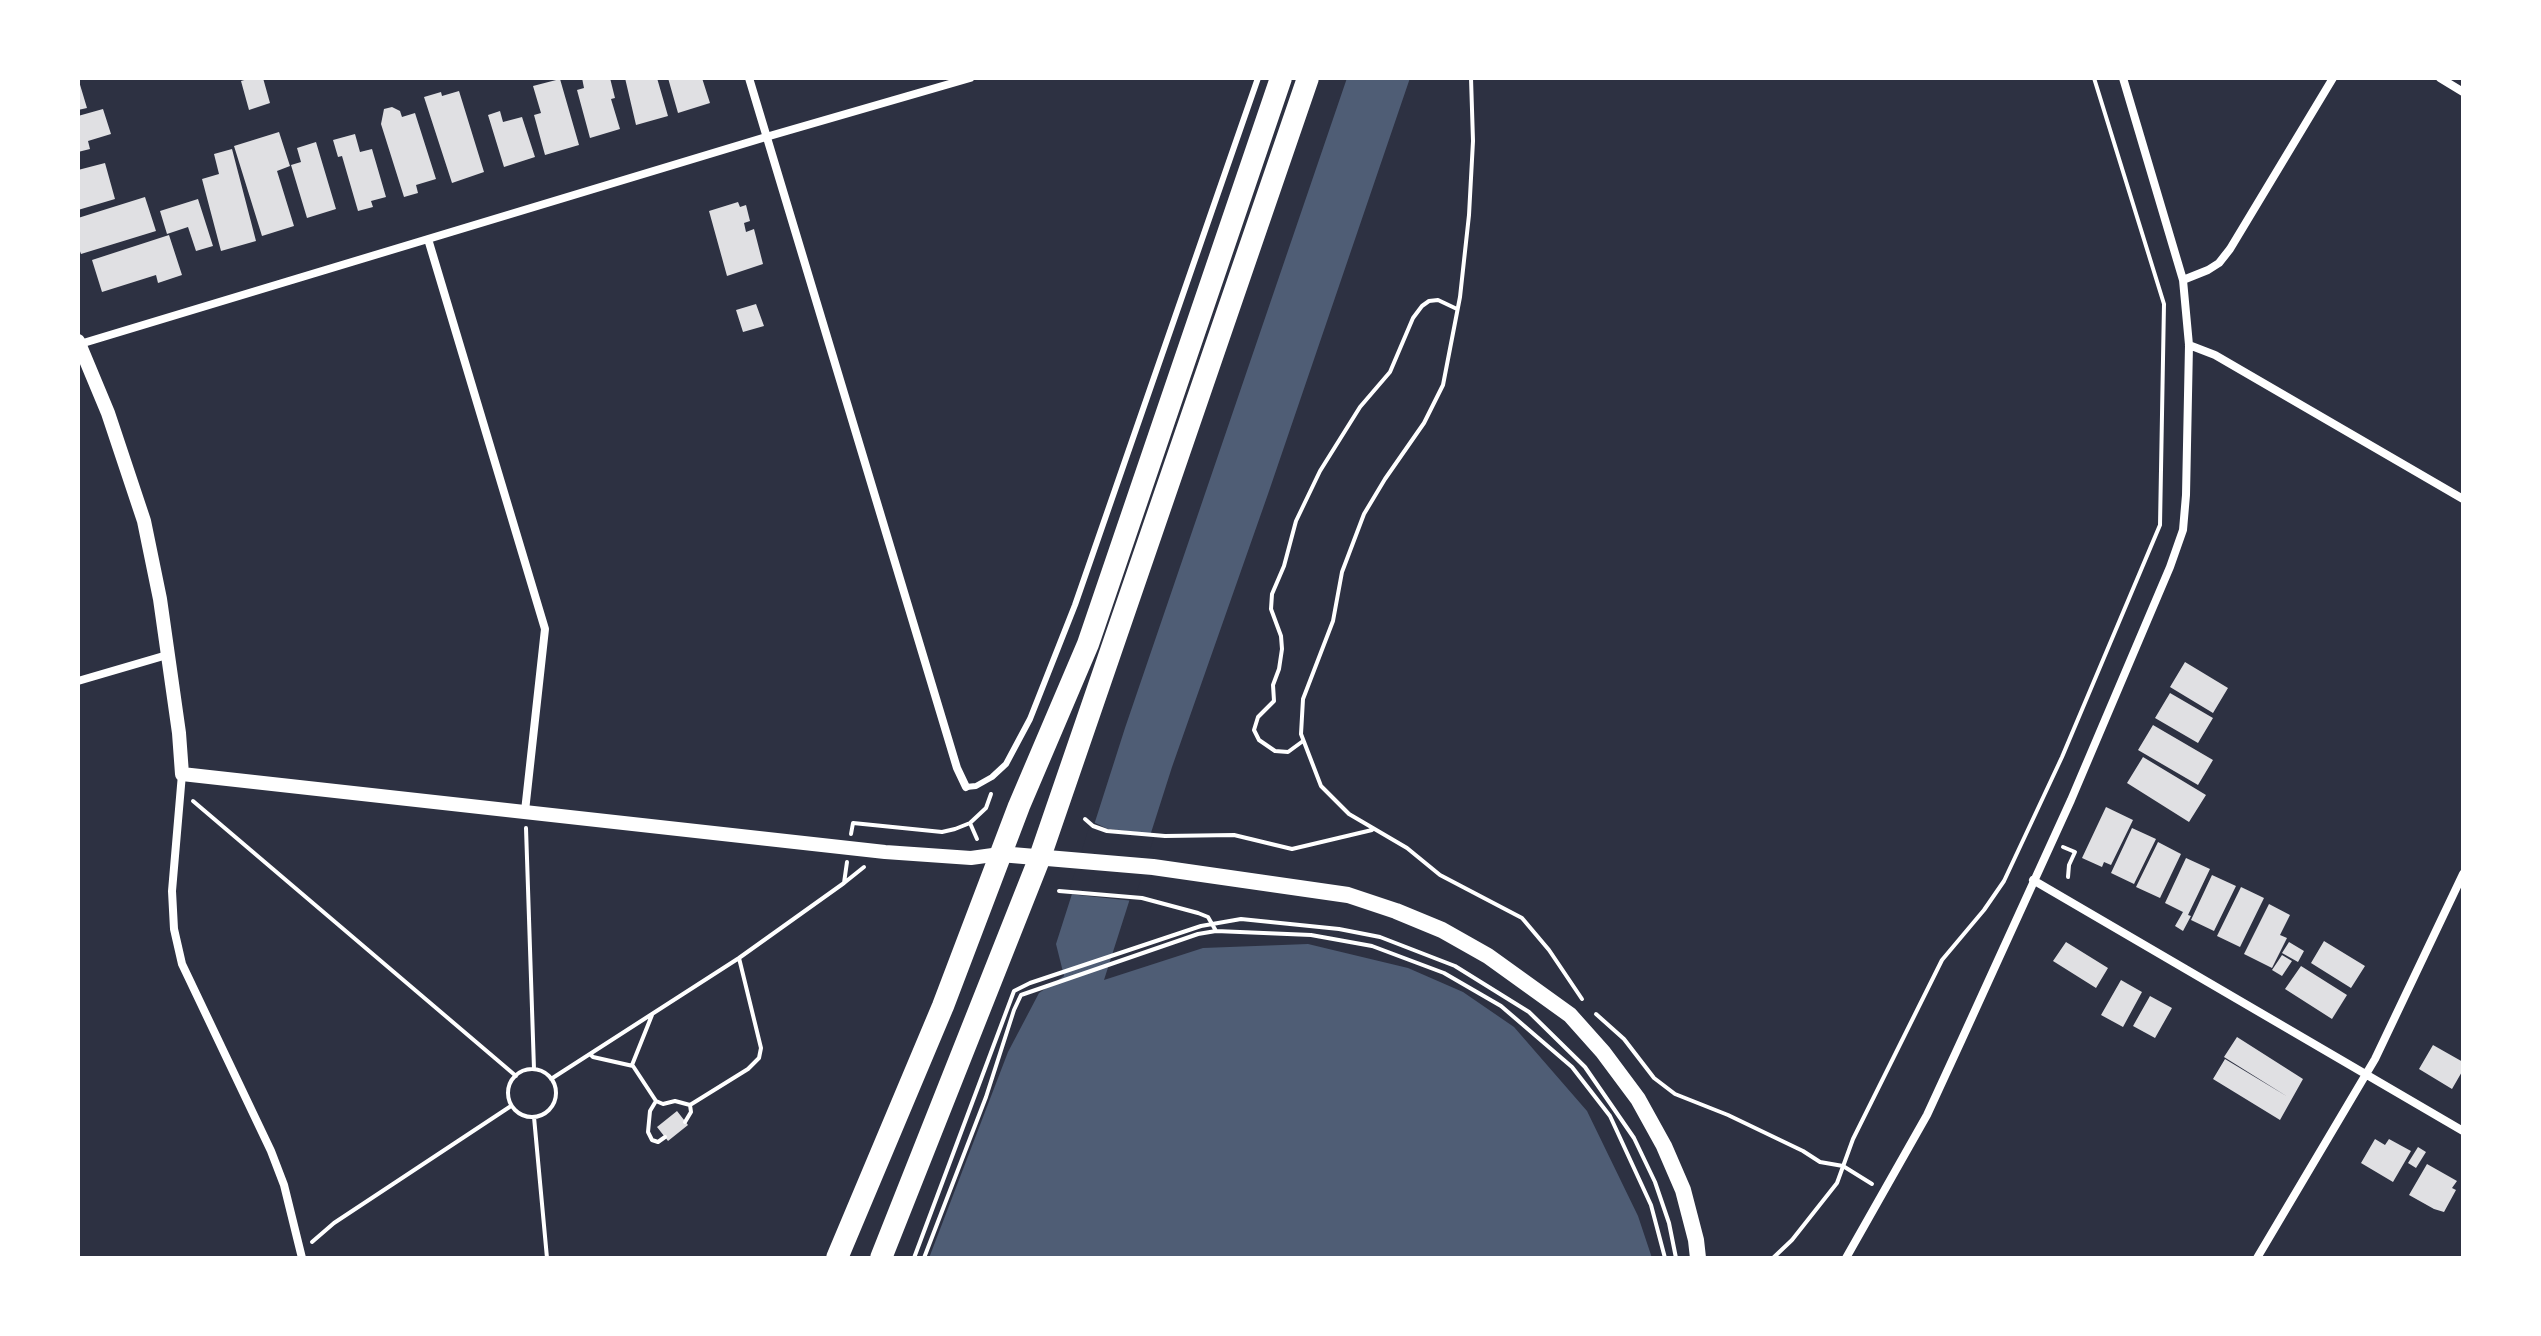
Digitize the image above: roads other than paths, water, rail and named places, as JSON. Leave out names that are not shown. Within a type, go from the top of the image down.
[{"type":"highway","points":[[837,1258],[943,1006],[1000,854],[1088,644],[1281,78]]},
{"type":"highway","points":[[881,1258],[1040,857],[1308,78]]},
{"type":"main road","points":[[1000,854],[1153,867],[1348,895],[1442,930],[1488,956],[1570,1015],[1638,1099],[1664,1146],[1683,1190],[1698,1258]]},
{"type":"street","points":[[749,78],[957,768],[966,787]]},
{"type":"street","points":[[292,1258],[302,1254],[284,1185],[271,1151],[182,964],[174,929],[172,891],[182,774],[160,599],[144,521],[108,413],[79,343],[970,78]]},
{"type":"street","points":[[1846,1258],[1927,1115],[2071,800],[2183,530],[2189,345],[2183,280],[2123,78]]},
{"type":"street","points":[[2183,280],[2219,263],[2230,249],[2333,78]]},
{"type":"street","points":[[2440,78],[2463,92]]},
{"type":"street","points":[[428,239],[545,629],[525,811]]},
{"type":"street","points":[[2189,345],[2215,355],[2463,499]]},
{"type":"street","points":[[78,681],[167,655]]},
{"type":"street","points":[[182,774],[849,848],[971,858],[1000,854]]},
{"type":"street","points":[[2257,1258],[2366,1073],[2463,874]]},
{"type":"street","points":[[2033,880],[2463,1131]]},
{"type":"lane","points":[[966,787],[976,786],[992,777],[1006,764],[1030,719],[1075,605],[1258,78]]},
{"type":"water","points":[[1347,78],[1410,78],[1172,767],[1104,980],[1203,948],[1308,944],[1408,968],[1463,992],[1514,1027],[1587,1111],[1638,1216],[1652,1258],[929,1258],[1008,1052],[1039,993],[1064,976],[1056,944],[1125,728]]}]
